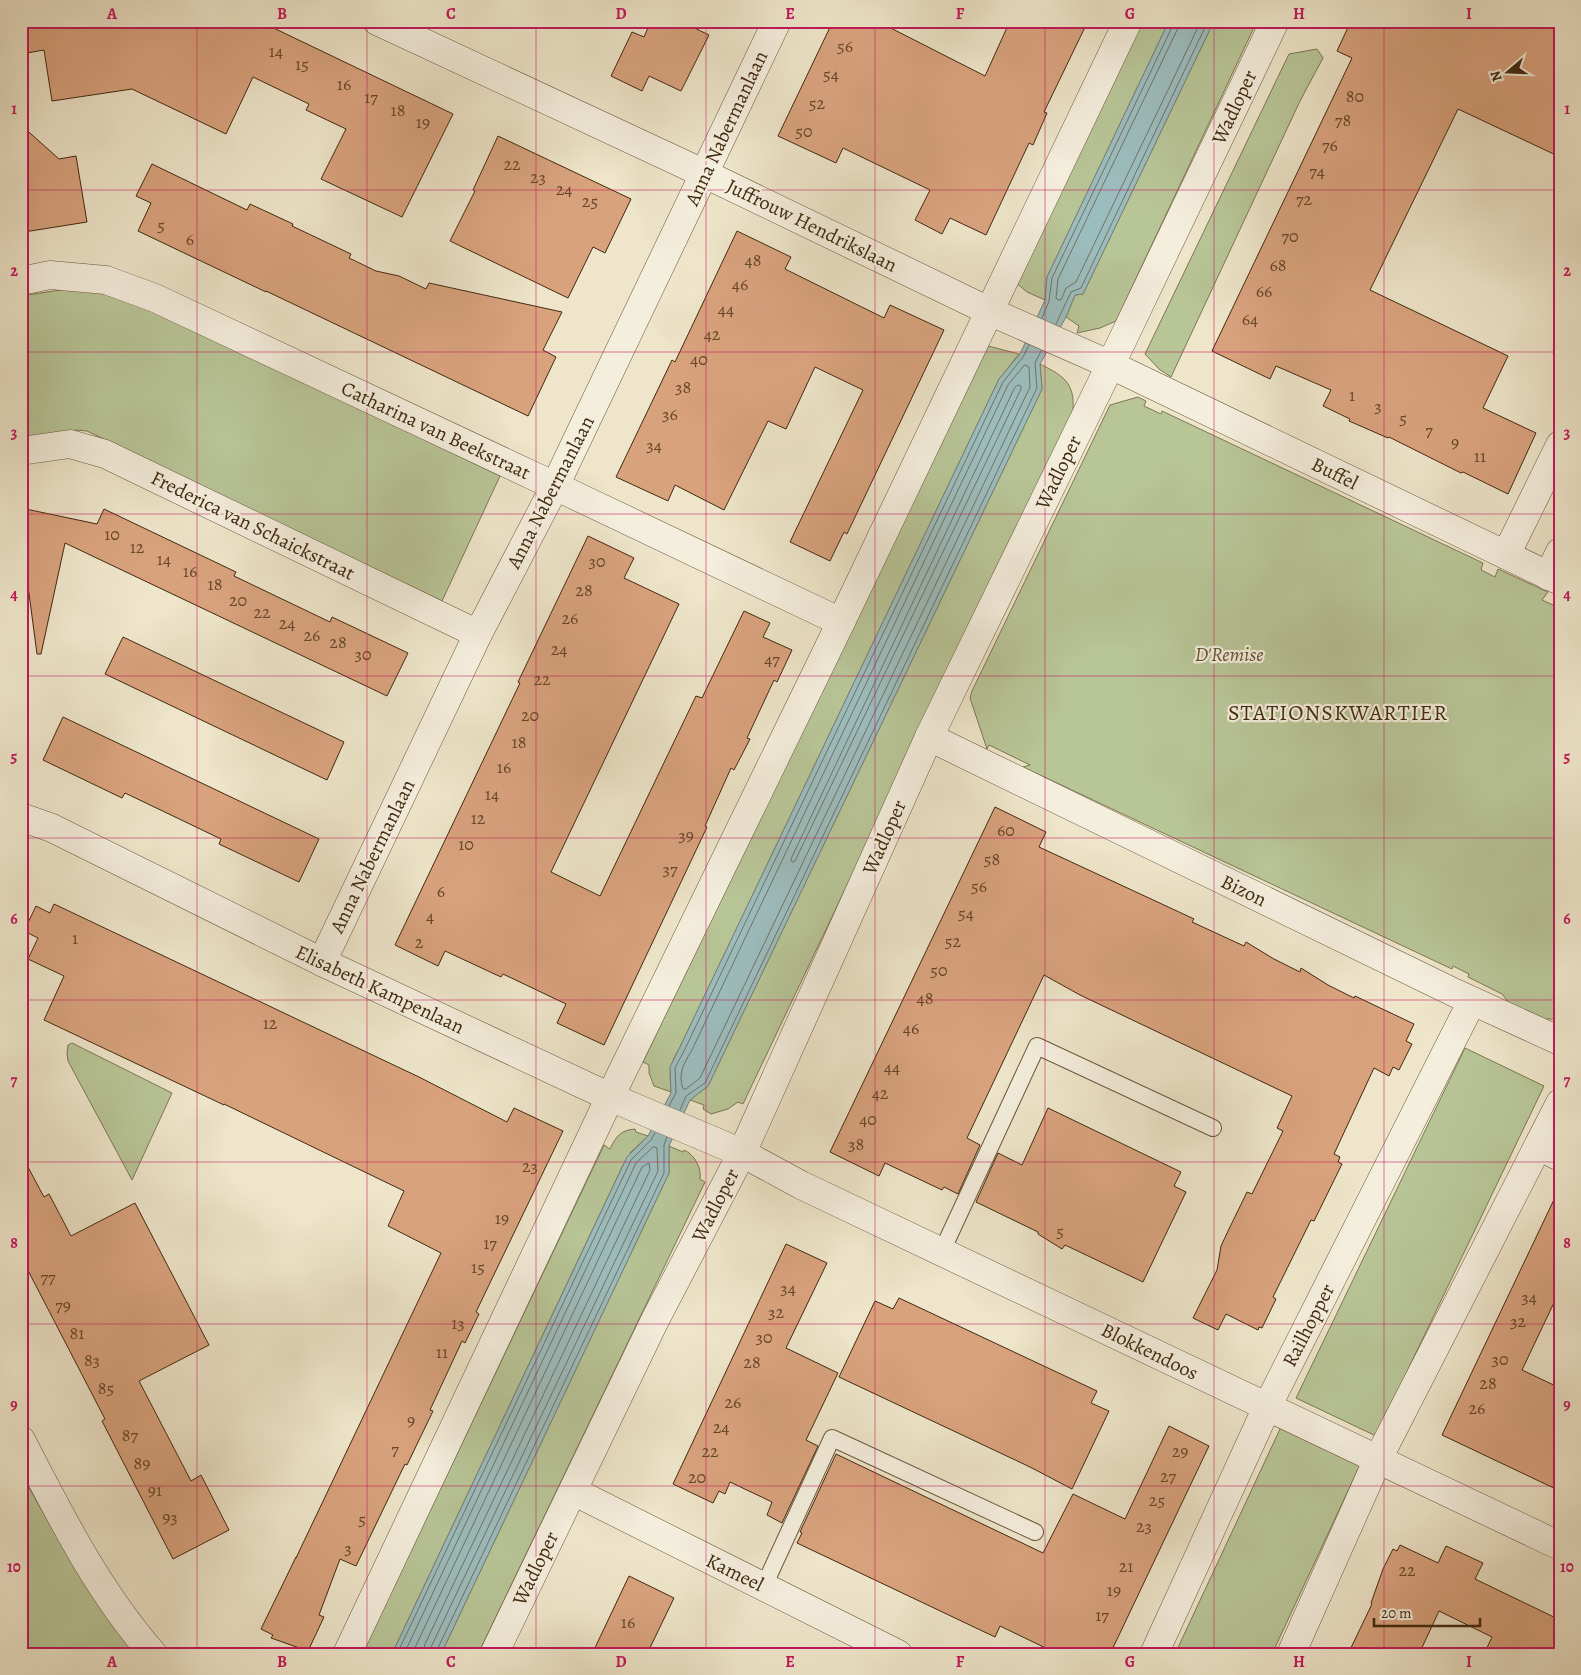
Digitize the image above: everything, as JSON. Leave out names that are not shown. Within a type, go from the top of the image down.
[{"type":"street","name":"Anna Nabermanlaan","points":[[322,962],[478,634],[555,486],[777,21]]},
{"type":"street","points":[[348,1654],[610,1097],[841,622],[1128,21]]},
{"type":"street","name":"Wadloper","points":[[494,1654],[655,1320],[742,1153],[929,737],[1111,364],[1275,21]]},
{"type":"street","name":"Juffrouw Hendrikslaan","points":[[382,22],[705,174],[990,312],[1111,364]]},
{"type":"street","name":"Catharina van Beekstraat","points":[[21,281],[50,275],[106,280],[146,295],[841,622]]},
{"type":"street","name":"Buffel","points":[[1111,364],[1554,579]]},
{"type":"street","name":"Frederica van Schaickstraat","points":[[21,451],[70,444],[106,454],[478,634]]},
{"type":"street","points":[[1506,555],[1560,445]]},
{"type":"street","points":[[1554,579],[1560,552]]},
{"type":"street","name":"Bizon","points":[[929,737],[1472,1001],[1560,1041]]},
{"type":"street","name":"Elisabeth Kampenlaan","points":[[21,817],[52,828],[322,962],[610,1097],[742,1153]]},
{"type":"street","name":"Railhopper","points":[[1154,1654],[1267,1407],[1472,1001]]},
{"type":"street","points":[[1291,1654],[1378,1459],[1549,1152],[1560,1103]]},
{"type":"street","name":"Blokkendoos","points":[[742,1153],[802,1184],[1560,1546]]},
{"type":"street","points":[[21,1440],[90,1568],[130,1628],[153,1654]]},
{"type":"street","name":"Kameel","points":[[573,1491],[898,1654]]},
{"type":"lane","points":[[942,1251],[1037,1046],[1213,1128]]},
{"type":"lane","points":[[764,1586],[832,1438],[1035,1532]]},
{"type":"green space","points":[[1139,21],[1169,21],[1047,277],[1045,300],[1027,292],[1015,282]]},
{"type":"green space","points":[[1214,21],[1257,21],[1116,321],[1100,328],[1077,333],[1079,326],[1066,317],[1075,295],[1083,294]]},
{"type":"green space","points":[[1317,49],[1323,58],[1300,101],[1171,377],[1159,369],[1145,354],[1289,54]]},
{"type":"green space","points":[[73,288],[109,289],[500,476],[442,601],[87,431],[77,430],[21,439],[21,296]]},
{"type":"green space","points":[[988,346],[1019,354],[999,379],[673,1059],[670,1073],[671,1092],[654,1086],[649,1073],[649,1065],[643,1062]]},
{"type":"green space","points":[[1040,364],[1055,372],[1066,381],[1072,393],[1073,410],[743,1104],[738,1102],[728,1109],[711,1114],[703,1109],[704,1105],[690,1100],[708,1086],[1042,389]]},
{"type":"green space","name":"D'Remise","points":[[1138,397],[1146,401],[1144,406],[1161,414],[1162,411],[1483,563],[1481,570],[1495,577],[1498,569],[1548,592],[1542,600],[1560,608],[1560,1019],[1541,1019],[1509,1003],[1502,994],[1468,977],[1469,974],[1453,966],[1452,969],[1023,767],[1030,765],[989,745],[987,749],[970,698],[972,691],[1110,405]]},
{"type":"green space","points":[[72,1043],[172,1093],[132,1180],[68,1061],[68,1045]]},
{"type":"green space","points":[[1465,1048],[1544,1086],[1376,1436],[1296,1398]]},
{"type":"green space","points":[[635,1129],[636,1132],[648,1136],[631,1152],[623,1165],[392,1654],[362,1654],[604,1145],[610,1149],[620,1134]]},
{"type":"green space","points":[[669,1146],[683,1152],[684,1150],[694,1158],[698,1166],[700,1179],[705,1182],[478,1654],[441,1654],[669,1173]]},
{"type":"green space","points":[[1281,1427],[1360,1465],[1272,1654],[1175,1654]]},
{"type":"green space","points":[[21,1473],[75,1565],[134,1654],[28,1654],[21,1647]]},
{"type":"water","points":[[1169,21],[1214,21],[1083,294],[1075,295],[1066,317],[1040,364],[1042,389],[708,1086],[690,1100],[669,1146],[669,1173],[441,1654],[392,1654],[627,1157],[648,1136],[671,1093],[670,1067],[999,379],[1020,354],[1045,300],[1047,277]]},
{"type":"building","points":[[21,21],[259,21],[453,114],[402,217],[321,179],[346,129],[306,110],[309,104],[253,77],[226,134],[132,89],[52,101],[44,50],[21,54]]},
{"type":"building","points":[[651,21],[680,21],[709,35],[681,91],[649,76],[642,91],[611,76],[632,32],[644,37]]},
{"type":"building","points":[[833,21],[877,21],[985,76],[1010,21],[1088,21],[1044,112],[1047,113],[1033,145],[1029,143],[986,235],[950,218],[942,234],[915,220],[930,190],[843,148],[836,163],[778,136]]},
{"type":"building","points":[[1351,21],[1560,21],[1560,157],[1458,109],[1370,290],[1508,356],[1483,408],[1536,433],[1508,494],[1389,437],[1349,421],[1350,419],[1323,406],[1331,390],[1276,366],[1270,379],[1212,351],[1352,58],[1337,51]]},
{"type":"building","points":[[21,125],[59,159],[76,156],[87,222],[24,232],[21,212]]},
{"type":"building","points":[[498,136],[631,199],[605,253],[593,247],[568,298],[450,241],[475,191],[473,190]]},
{"type":"building","points":[[152,164],[247,210],[250,204],[293,224],[292,226],[351,254],[349,258],[376,271],[399,276],[426,289],[429,283],[562,312],[543,350],[556,357],[528,416],[138,231],[151,203],[136,196]]},
{"type":"building","points":[[737,231],[791,257],[785,269],[884,318],[890,305],[944,330],[847,534],[844,532],[830,561],[790,542],[863,390],[815,367],[786,429],[768,421],[724,510],[675,485],[668,501],[616,477],[672,360],[675,362]]},
{"type":"building","points":[[21,508],[97,524],[104,509],[236,572],[234,576],[330,622],[332,617],[408,653],[387,696],[65,543],[41,654],[37,654],[26,571],[21,572]]},
{"type":"building","points":[[588,536],[634,558],[624,578],[679,604],[551,872],[600,896],[696,696],[702,698],[744,611],[770,623],[763,637],[792,650],[777,682],[774,680],[747,738],[750,739],[734,770],[731,768],[705,826],[707,827],[604,1045],[557,1023],[566,1004],[503,974],[501,977],[445,951],[438,966],[395,945]]},
{"type":"building","points":[[123,637],[344,742],[327,780],[105,674]]},
{"type":"building","points":[[63,717],[319,839],[299,882],[219,844],[221,839],[125,793],[122,798],[43,760]]},
{"type":"building","points":[[995,807],[1046,832],[1039,847],[1194,919],[1192,922],[1244,946],[1246,942],[1300,972],[1301,968],[1354,998],[1355,996],[1414,1024],[1406,1041],[1412,1044],[1399,1070],[1393,1067],[1389,1076],[1374,1068],[1334,1154],[1340,1157],[1338,1162],[1342,1164],[1314,1221],[1311,1220],[1273,1297],[1276,1299],[1262,1328],[1259,1327],[1258,1330],[1226,1314],[1218,1330],[1193,1318],[1217,1270],[1221,1246],[1229,1229],[1247,1192],[1252,1194],[1283,1131],[1277,1128],[1292,1096],[1080,995],[1044,975],[967,1138],[980,1145],[958,1194],[944,1187],[942,1190],[885,1163],[879,1176],[830,1152]]},
{"type":"building","points":[[54,904],[419,1077],[507,1122],[514,1108],[563,1131],[476,1312],[479,1314],[465,1343],[462,1341],[430,1410],[433,1411],[356,1566],[340,1559],[319,1615],[324,1617],[308,1651],[271,1638],[273,1635],[261,1629],[441,1253],[388,1226],[404,1191],[44,1020],[64,976],[28,959],[38,938],[24,931],[36,906],[50,913]]},
{"type":"building","points":[[1048,1108],[1181,1172],[1174,1186],[1186,1192],[1143,1282],[1065,1245],[1062,1249],[1038,1234],[1038,1232],[976,1202],[998,1153],[1022,1165]]},
{"type":"building","points":[[21,1154],[44,1197],[49,1194],[71,1236],[135,1203],[209,1345],[139,1381],[191,1481],[201,1475],[229,1530],[173,1559],[102,1421],[105,1419],[21,1257]]},
{"type":"building","points":[[1560,1187],[1560,1290],[1522,1370],[1560,1388],[1560,1491],[1442,1435]]},
{"type":"building","points":[[786,1244],[827,1263],[786,1348],[838,1373],[806,1440],[818,1446],[782,1523],[767,1515],[772,1502],[730,1482],[725,1494],[719,1491],[713,1503],[673,1484]]},
{"type":"building","points":[[899,1298],[1097,1391],[1091,1403],[1109,1411],[1072,1489],[1030,1467],[839,1377],[875,1301],[893,1309]]},
{"type":"building","points":[[1169,1426],[1209,1446],[1110,1654],[1058,1654],[1000,1626],[995,1637],[797,1543],[802,1533],[800,1532],[836,1454],[1043,1553],[1073,1494],[1125,1519]]},
{"type":"building","points":[[1400,1545],[1438,1563],[1446,1546],[1483,1563],[1475,1579],[1560,1620],[1560,1654],[1484,1654],[1492,1637],[1439,1611],[1419,1654],[1348,1654],[1372,1604],[1383,1569],[1393,1549],[1397,1551]]},
{"type":"building","points":[[629,1576],[674,1598],[647,1654],[592,1654]]},
{"type":"district","name":"STATIONSKWARTIER","points":[[1338,712]]}]
